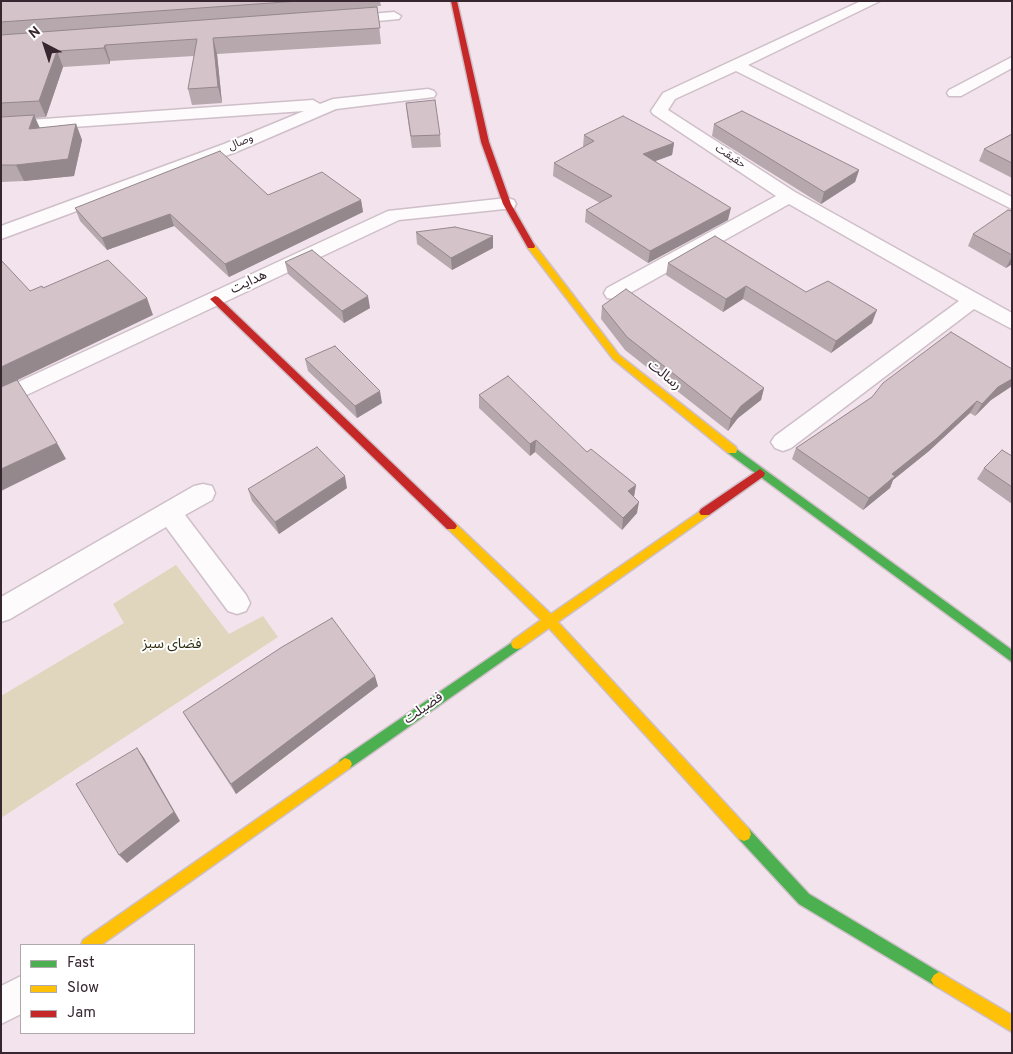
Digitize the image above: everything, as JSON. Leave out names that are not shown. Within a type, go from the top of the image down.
[{"type":"street","name":"رسالت","points":[[454,1],[485,142],[506,204],[531,246],[616,357],[760,473],[1011,656]]},
{"type":"street","name":"حقیقت","points":[[873,1],[669,96],[659,110],[789,196],[1012,322]]},
{"type":"street","points":[[326,21],[394,16]]},
{"type":"street","points":[[955,93],[1012,62]]},
{"type":"street","points":[[736,65],[1012,204]]},
{"type":"street","name":"وصال","points":[[1,233],[230,148],[333,104],[428,94]]},
{"type":"street","points":[[1,127],[333,104]]},
{"type":"street","points":[[212,112],[230,121],[234,127],[237,134],[230,148]]},
{"type":"street","points":[[614,293],[789,196]]},
{"type":"street","name":"هدایت","points":[[1,399],[395,215],[506,204]]},
{"type":"street","points":[[215,299],[549,620],[804,899],[1012,1024]]},
{"type":"street","points":[[783,442],[974,300]]},
{"type":"street","name":"فضیلت","points":[[89,944],[760,473]]},
{"type":"street","points":[[1,611],[202,493]]},
{"type":"street","points":[[169,513],[237,603]]},
{"type":"street","points":[[1,1007],[20,993]]},
{"type":"green space","name":"فضای سبز","points":[[176,565],[229,634],[263,616],[278,637],[1,818],[1,696],[124,623],[113,604]]},
{"type":"building","points":[[1,1],[299,1],[1,22]]},
{"type":"building","points":[[377,7],[380,28],[213,38],[218,87],[188,89],[197,39],[105,45],[104,48],[57,51],[39,101],[1,103],[1,35]]},
{"type":"building","points":[[435,100],[440,135],[411,136],[406,103]]},
{"type":"building","points":[[742,111],[859,170],[824,192],[714,124]]},
{"type":"building","points":[[34,115],[29,129],[76,124],[68,159],[1,165],[1,117]]},
{"type":"building","points":[[623,116],[674,143],[643,154],[731,208],[650,251],[586,210],[612,196],[554,163],[594,141],[584,135]]},
{"type":"building","points":[[1012,134],[1012,163],[984,149]]},
{"type":"building","points":[[220,151],[268,195],[322,172],[361,200],[225,264],[170,214],[102,238],[75,208]]},
{"type":"building","points":[[1008,210],[1012,211],[1012,255],[973,234]]},
{"type":"building","points":[[455,227],[493,236],[451,258],[416,232]]},
{"type":"building","points":[[715,236],[806,292],[828,281],[877,310],[836,341],[746,286],[726,299],[668,263]]},
{"type":"building","points":[[312,250],[368,296],[342,311],[285,262]]},
{"type":"building","points":[[1,260],[30,291],[42,286],[43,288],[108,260],[147,298],[1,367]]},
{"type":"building","points":[[626,289],[764,388],[741,406],[731,419],[627,337],[602,306]]},
{"type":"building","points":[[951,332],[1012,369],[1012,379],[998,387],[982,404],[977,401],[936,439],[892,474],[895,476],[869,498],[796,448],[872,397],[883,383]]},
{"type":"building","points":[[335,346],[380,391],[355,406],[305,359]]},
{"type":"building","points":[[508,376],[587,452],[591,449],[636,485],[628,491],[639,502],[623,518],[536,440],[530,444],[479,395]]},
{"type":"building","points":[[17,380],[57,443],[1,469],[1,387]]},
{"type":"building","points":[[317,447],[345,476],[275,522],[248,489]]},
{"type":"building","points":[[1002,450],[1012,456],[1012,487],[984,468]]},
{"type":"building","points":[[332,618],[375,676],[231,784],[183,712],[282,647]]},
{"type":"building","points":[[137,748],[174,812],[119,855],[76,784]]},
{"type":"traffic: fast","points":[[732,450],[1012,657]]},
{"type":"traffic: fast","points":[[345,764],[517,644]]},
{"type":"traffic: fast","points":[[744,834],[804,899],[939,980]]},
{"type":"traffic: slow","points":[[531,246],[616,357],[732,450]]},
{"type":"traffic: slow","points":[[517,644],[705,512]]},
{"type":"traffic: slow","points":[[451,526],[549,620],[744,834]]},
{"type":"traffic: slow","points":[[89,944],[345,764]]},
{"type":"traffic: slow","points":[[939,980],[1012,1024]]},
{"type":"traffic: jam","points":[[454,1],[485,142],[507,204],[531,246]]},
{"type":"traffic: jam","points":[[215,299],[451,526]]},
{"type":"traffic: jam","points":[[705,512],[760,473]]}]
